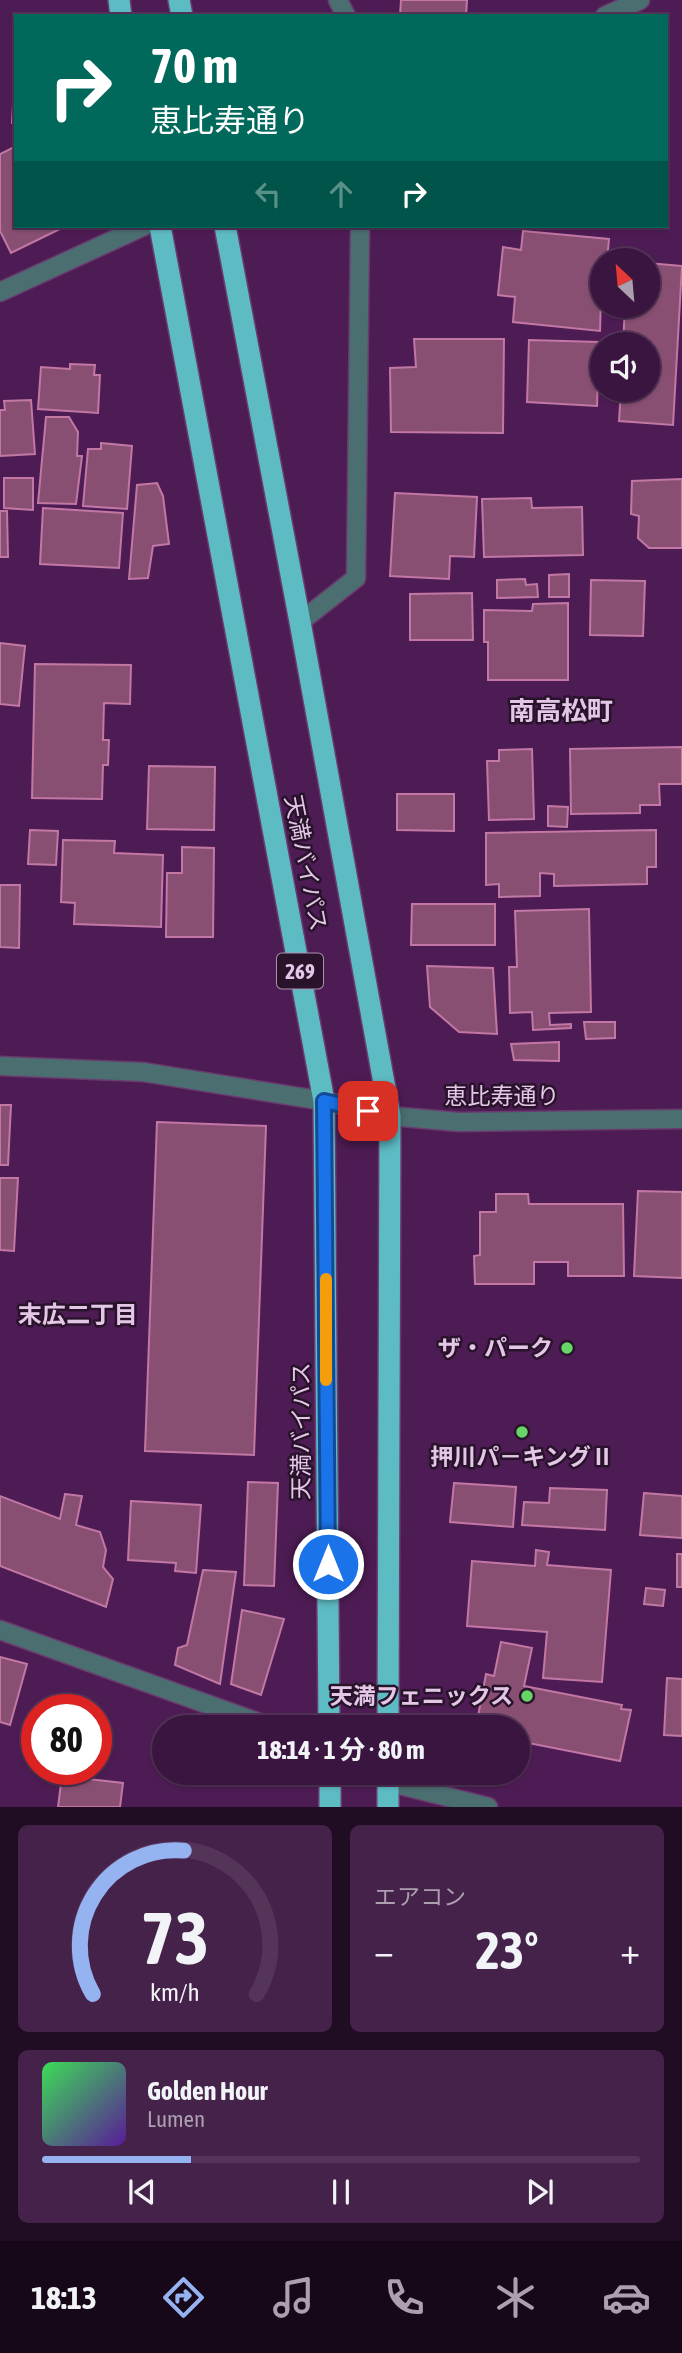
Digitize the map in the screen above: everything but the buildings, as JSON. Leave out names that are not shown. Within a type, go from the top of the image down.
[{"type":"highway","name":"天満バイパス","points":[[160,228],[324,1101],[329,1715]]},
{"type":"highway","name":"天満バイパス","points":[[225,228],[390,1116],[388,1715]]},
{"type":"highway","points":[[330,1785],[330,1807]]},
{"type":"highway","points":[[384,1785],[388,1807]]},
{"type":"street","points":[[609,14],[640,0]]},
{"type":"street","points":[[0,292],[140,228]]},
{"type":"street","points":[[300,622],[356,578],[360,228]]},
{"type":"street","name":"恵比寿通り","points":[[0,1066],[143,1072],[324,1101],[390,1116],[459,1122],[682,1119]]},
{"type":"street","points":[[0,1630],[237,1715]]},
{"type":"street","points":[[413,1785],[488,1807]]},
{"type":"slow traffic","points":[[326,1279],[326,1380]]},
{"type":"place","name":"ザ・パーク","points":[[567,1348]]},
{"type":"place","name":"押川パ－キングⅡ","points":[[522,1432]]},
{"type":"place","name":"天満フェニックス","points":[[527,1696]]},
{"type":"district","name":"南高松町","points":[[561,711]]},
{"type":"district","name":"末広二丁目","points":[[78,1314]]},
{"type":"route","points":[[328,1564],[324,1101],[368,1111]]}]
